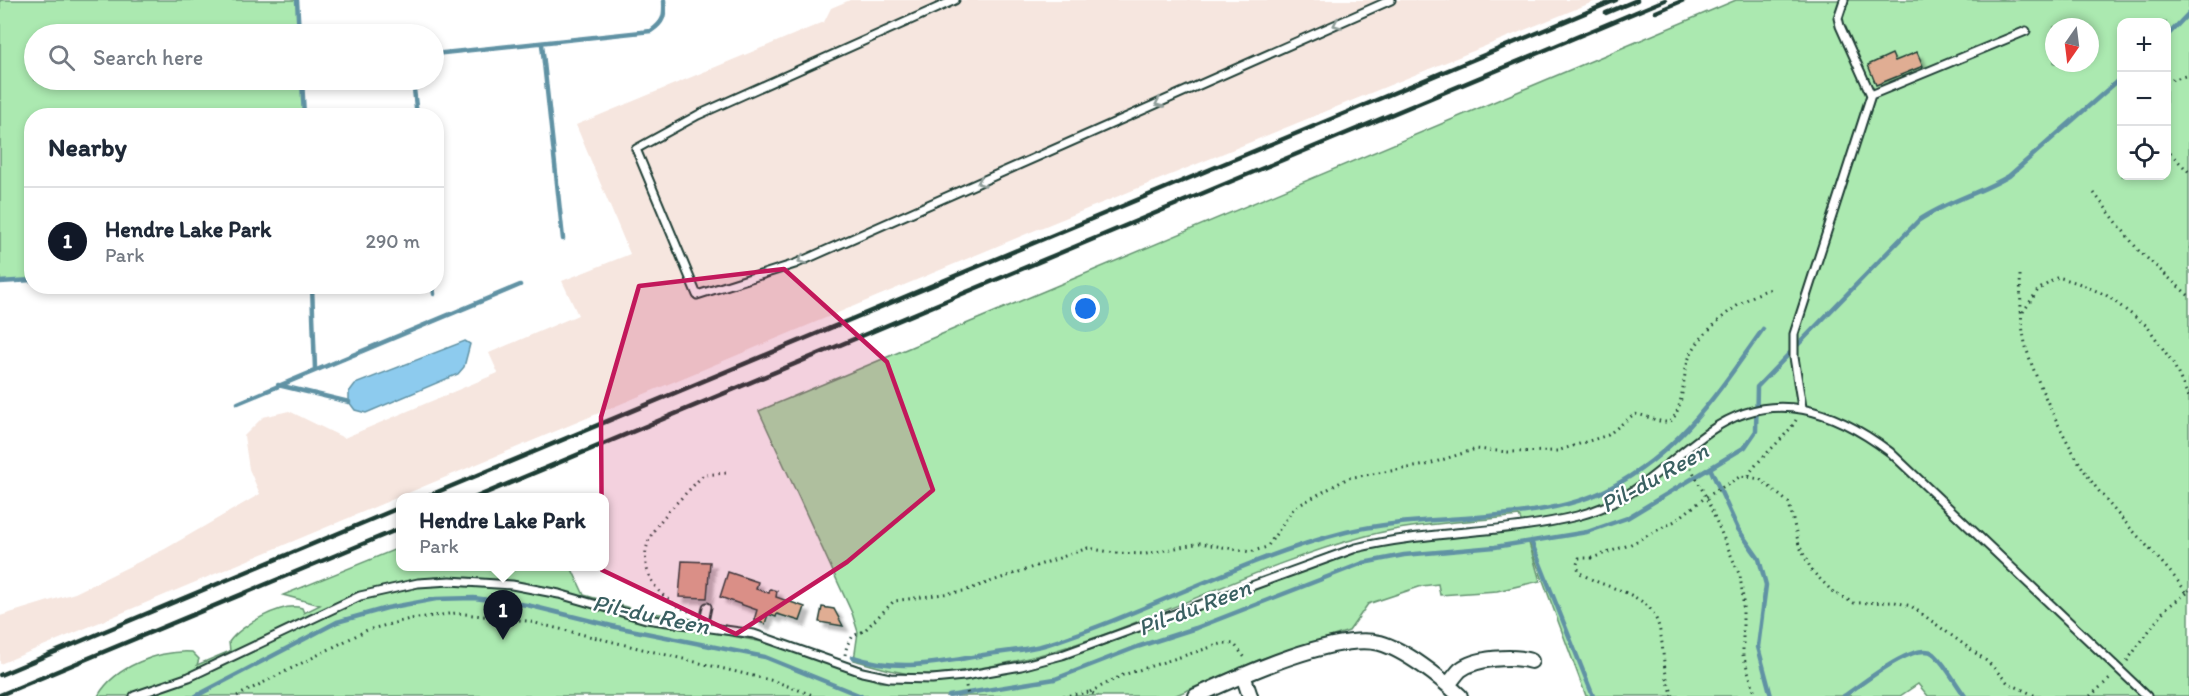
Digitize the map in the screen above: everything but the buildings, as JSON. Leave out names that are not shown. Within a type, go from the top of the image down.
[{"type":"street","points":[[1196,696],[1247,673],[1334,645],[1367,641],[1394,648],[1448,685],[1460,696]]},
{"type":"street","points":[[1448,685],[1461,669],[1472,665],[1501,657],[1520,657],[1531,661]]},
{"type":"street","points":[[1247,673],[1250,696]]},
{"type":"lane","points":[[955,0],[698,115],[636,149],[697,295],[795,264],[1391,0]]},
{"type":"lane","points":[[1802,407],[1794,357],[1794,334],[1871,95],[1840,26],[1838,18],[1844,0]]},
{"type":"lane","points":[[1871,95],[2026,31]]},
{"type":"lane","points":[[134,696],[189,677],[360,596],[417,583],[481,581],[559,594],[646,619],[754,634],[844,666],[872,674],[909,680],[942,678],[1021,666],[1136,630],[1356,548],[1384,541],[1539,524],[1603,508],[1628,496],[1649,482],[1708,432],[1747,412],[1802,407],[1846,423],[1890,452],[2147,696]]},
{"type":"lane","points":[[704,627],[706,607]]},
{"type":"path","points":[[2171,80],[2189,75]]},
{"type":"path","points":[[2171,154],[2189,172]]},
{"type":"path","points":[[2094,193],[2138,250],[2189,296]]},
{"type":"path","points":[[2020,275],[2026,348],[2037,379],[2080,464],[2107,500],[2188,592],[2165,609],[2120,670],[2090,696]]},
{"type":"path","points":[[2022,315],[2038,290],[2058,277],[2106,295],[2147,326],[2173,363],[2189,398]]},
{"type":"path","points":[[844,666],[847,645],[853,636],[864,631],[894,601],[964,591],[1088,548],[1115,553],[1146,554],[1200,543],[1250,552],[1268,547],[1294,508],[1348,478],[1426,465],[1476,449],[1508,452],[1557,451],[1608,435],[1634,414],[1645,415],[1660,423],[1670,422],[1677,415],[1687,362],[1699,339],[1753,295],[1772,289]]},
{"type":"path","points":[[1749,476],[1754,465],[1791,431],[1802,407]]},
{"type":"path","points":[[1691,469],[1706,497],[1740,576],[1743,598],[1743,655],[1755,696]]},
{"type":"path","points":[[705,615],[668,601],[656,590],[647,573],[648,551],[655,529],[703,475],[727,474]]},
{"type":"path","points":[[1673,696],[1666,675],[1660,627],[1652,612],[1640,599],[1594,583],[1579,572],[1577,564],[1579,558],[1592,558],[1629,545],[1675,521],[1706,497],[1740,476],[1749,476],[1775,489],[1790,503],[1798,545],[1812,571],[1834,593],[1854,603],[1896,602],[1911,606],[1988,662],[2008,683],[2036,696]]},
{"type":"path","points":[[237,696],[367,630],[410,619],[456,614],[527,621],[774,681],[815,696]]},
{"type":"path","points":[[1063,696],[1090,692],[1123,675],[1224,643],[1234,644],[1243,653],[1247,673]]},
{"type":"path","points":[[965,684],[968,696]]},
{"type":"path","points":[[1090,692],[1098,696]]},
{"type":"highlighted area","points":[[784,269],[887,362],[933,490],[847,562],[736,634],[602,570],[601,417],[639,286]]},
{"type":"shaded area","points":[[850,0],[1598,0],[1038,229],[408,493],[396,493],[396,498],[0,664],[0,616],[75,593],[165,549],[260,494],[249,469],[244,436],[263,417],[289,411],[344,438],[498,373],[489,353],[578,315],[562,281],[630,254],[576,125],[824,22],[831,8]]},
{"type":"green space","points":[[0,0],[297,0],[298,24],[24,24],[24,90],[303,90],[304,108],[24,108],[24,280],[0,282]]},
{"type":"green space","points":[[1736,0],[2189,0],[2189,696],[1928,696],[1918,684],[1900,696],[1586,696],[1529,543],[1540,581],[1497,591],[1440,595],[1438,584],[1422,586],[1368,604],[1349,631],[1261,659],[1174,696],[98,696],[115,676],[153,657],[192,652],[199,659],[197,665],[230,651],[229,642],[242,629],[262,616],[273,611],[294,607],[302,608],[304,613],[320,605],[283,595],[396,549],[396,571],[573,571],[584,595],[640,611],[692,619],[691,628],[778,645],[880,682],[938,683],[1065,659],[1337,558],[1383,544],[1524,528],[1519,516],[1423,526],[1366,536],[1273,567],[1091,639],[1045,654],[955,672],[904,673],[854,660],[858,632],[852,613],[759,411]]},
{"type":"water","points":[[465,341],[470,344],[464,367],[458,374],[366,413],[355,410],[349,402],[349,392],[355,384]]},
{"type":"waterway","points":[[297,0],[298,24]]},
{"type":"waterway","points":[[444,53],[651,31],[659,25],[663,18],[664,0]]},
{"type":"waterway","name":"Pil-du Reen","points":[[2171,32],[2189,13]]},
{"type":"waterway","points":[[542,44],[563,239]]},
{"type":"waterway","name":"Pil-du Reen","points":[[949,696],[1055,679],[1137,647],[1196,628],[1363,563],[1404,555],[1495,547],[1587,532],[1627,518],[1745,447],[1756,431],[1757,387],[1918,221],[1940,208],[2009,176],[2117,81]]},
{"type":"waterway","points":[[303,90],[304,108]]},
{"type":"waterway","points":[[414,90],[416,108]]},
{"type":"waterway","points":[[0,282],[24,280]]},
{"type":"waterway","points":[[238,403],[520,285]]},
{"type":"waterway","points":[[312,294],[315,369]]},
{"type":"waterway","points":[[853,657],[884,664],[915,665],[1022,650],[1086,631],[1233,570],[1346,532],[1411,522],[1516,513],[1581,500],[1610,488],[1635,473],[1678,438],[1714,397],[1763,329]]},
{"type":"waterway","points":[[278,385],[349,402]]},
{"type":"waterway","points":[[1710,468],[1738,529],[1759,559],[1766,585],[1758,647],[1771,696]]},
{"type":"waterway","points":[[1531,541],[1593,696]]},
{"type":"waterway","name":"Pil-du Reen","points":[[196,696],[337,622],[387,608],[436,599],[474,598],[527,605],[616,627],[765,657],[861,696]]},
{"type":"waterway","points":[[1844,696],[1889,665],[1915,653],[1926,651],[1938,658],[1965,696]]},
{"type":"railway","points":[[435,493],[1616,0]]},
{"type":"railway","points":[[1606,13],[1637,0]]},
{"type":"railway","points":[[486,493],[1665,0]]},
{"type":"railway","points":[[1656,12],[1684,0]]},
{"type":"railway","points":[[0,675],[396,509]]},
{"type":"railway","points":[[0,695],[396,530]]},
{"type":"place","name":"Hendre Lake Park","points":[[503,640]]}]
